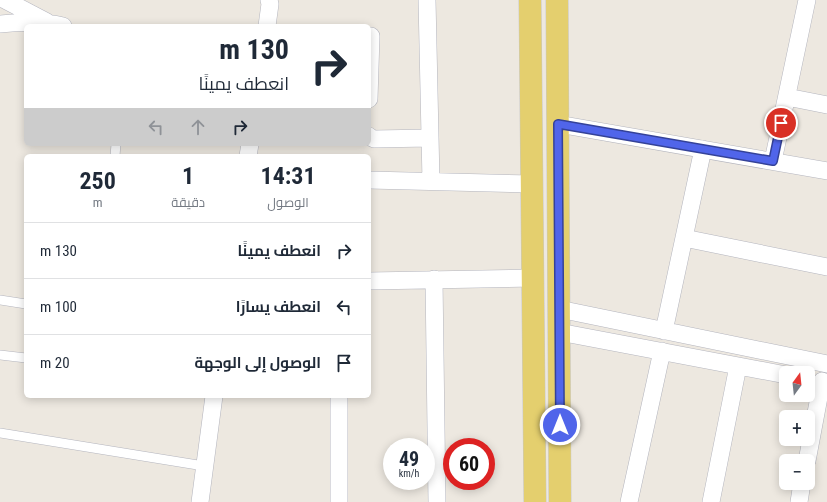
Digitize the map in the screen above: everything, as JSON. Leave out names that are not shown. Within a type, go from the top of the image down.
[{"type":"main road","points":[[530,0],[535,502]]},
{"type":"main road","points":[[557,0],[560,502]]},
{"type":"street","points":[[5,0],[54,24]]},
{"type":"street","points":[[267,24],[270,0]]},
{"type":"street","points":[[427,0],[431,182]]},
{"type":"street","points":[[773,161],[807,0]]},
{"type":"street","points":[[0,24],[35,24]]},
{"type":"street","points":[[787,97],[827,105]]},
{"type":"street","points":[[558,124],[827,171]]},
{"type":"street","points":[[371,137],[374,139],[430,138]]},
{"type":"street","points":[[664,331],[703,149]]},
{"type":"street","points":[[371,180],[532,184]]},
{"type":"street","points":[[684,238],[827,267]]},
{"type":"street","points":[[371,281],[533,278]]},
{"type":"street","points":[[434,279],[437,502]]},
{"type":"street","points":[[559,310],[827,364]]},
{"type":"street","points":[[559,332],[779,374]]},
{"type":"street","points":[[629,502],[662,352]]},
{"type":"street","points":[[711,502],[738,366]]},
{"type":"street","points":[[808,454],[819,381]]},
{"type":"street","points":[[200,502],[214,398]]},
{"type":"street","points":[[339,398],[339,502]]},
{"type":"street","points":[[799,502],[801,490]]},
{"type":"lane","points":[[0,300],[24,304]]},
{"type":"lane","points":[[0,355],[24,358]]},
{"type":"lane","points":[[0,433],[204,466]]},
{"type":"route","points":[[560,425],[558,124],[773,161],[781,123]]}]
